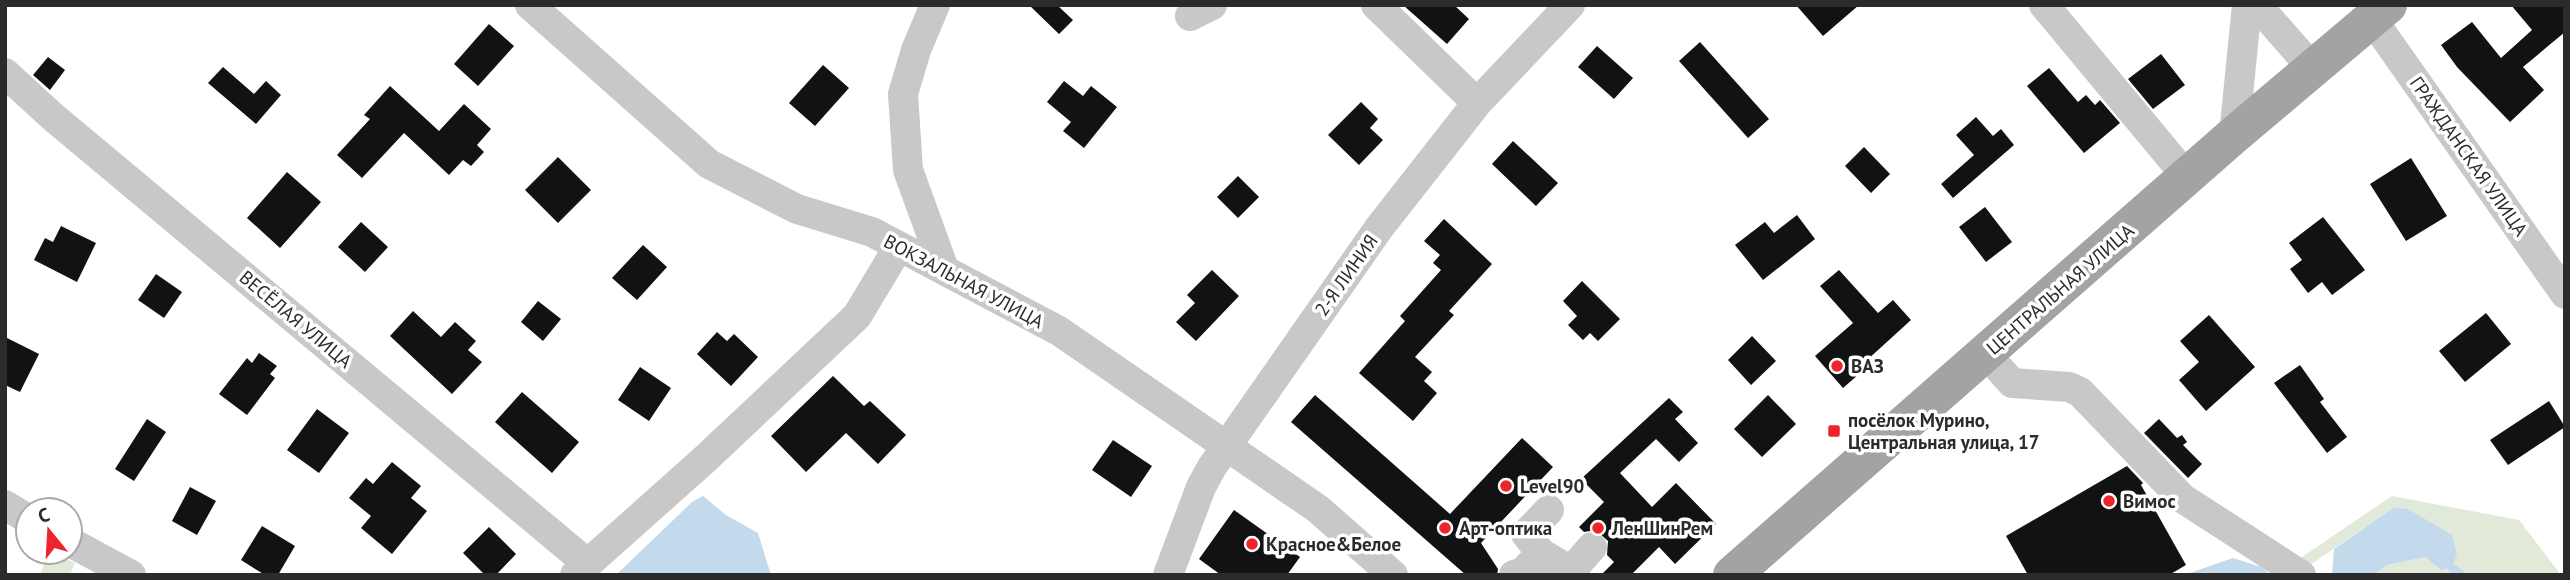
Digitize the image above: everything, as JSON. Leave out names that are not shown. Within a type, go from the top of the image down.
[{"type":"main road","name":"ЦЕНТРАЛЬНАЯ УЛИЦА","points":[[1732,575],[2234,135],[2380,12]]},
{"type":"street","name":"ВОКЗАЛЬНАЯ УЛИЦА","points":[[530,5],[709,164],[797,209],[872,232],[1059,331],[1228,444],[1318,509],[1379,571]]},
{"type":"street","points":[[935,5],[915,50],[903,93],[908,170],[944,269]]},
{"type":"street","points":[[1376,5],[1477,103]]},
{"type":"street","name":"2-Я ЛИНИЯ","points":[[1168,575],[1201,487],[1228,444],[1379,228],[1477,103],[1570,5]]},
{"type":"street","points":[[2043,5],[2187,177]]},
{"type":"street","points":[[2234,135],[2246,5]]},
{"type":"street","points":[[2257,5],[2313,69]]},
{"type":"street","name":"ГРАЖДАНСКАЯ УЛИЦА","points":[[2380,12],[2565,294]]},
{"type":"street","name":"ВЕСЁЛАЯ УЛИЦА","points":[[5,73],[581,569]]},
{"type":"street","points":[[581,569],[704,460],[857,316],[899,246]]},
{"type":"street","points":[[1986,354],[2012,383],[2069,387],[2080,392],[2182,498],[2301,575]]},
{"type":"street","points":[[1549,510],[1527,534],[1541,553],[1571,571],[1592,547]]},
{"type":"street","points":[[84,550],[131,575]]},
{"type":"street","points":[[1514,575],[1523,572],[1541,553]]},
{"type":"green space","points":[[2392,496],[2519,520],[2561,575],[2374,575],[2387,565],[2425,557],[2441,570],[2393,508],[2307,567],[2299,559]]},
{"type":"green space","points":[[44,566],[74,566],[70,575],[40,575]]},
{"type":"water","points":[[703,496],[726,515],[758,533],[771,575],[616,575],[692,502]]},
{"type":"water","points":[[2393,508],[2408,509],[2452,535],[2457,555],[2451,567],[2441,570],[2425,557],[2387,565],[2374,575],[2332,575],[2334,549]]},
{"type":"water","points":[[2233,558],[2261,567],[2271,575],[2184,575]]},
{"type":"building","points":[[1029,5],[1057,5],[1073,20],[1059,34]]},
{"type":"building","points":[[1403,5],[1454,5],[1469,19],[1447,44]]},
{"type":"building","points":[[1796,5],[1859,5],[1823,36]]},
{"type":"building","points":[[2511,5],[2565,5],[2565,32],[2523,67],[2544,90],[2510,122],[2457,67],[2441,45],[2472,22],[2501,58],[2532,30]]},
{"type":"building","points":[[489,24],[514,46],[478,86],[454,64]]},
{"type":"building","points":[[1700,42],[1769,119],[1748,138],[1679,61]]},
{"type":"building","points":[[1597,46],[1633,78],[1614,99],[1578,67]]},
{"type":"building","points":[[2161,54],[2185,85],[2153,109],[2128,79]]},
{"type":"building","points":[[48,57],[65,70],[50,90],[33,75]]},
{"type":"building","points":[[823,65],[849,88],[815,126],[789,103]]},
{"type":"building","points":[[223,67],[254,94],[266,81],[281,95],[256,124],[208,83]]},
{"type":"building","points":[[2049,68],[2078,102],[2086,95],[2095,105],[2100,100],[2120,123],[2084,153],[2027,86]]},
{"type":"building","points":[[1064,81],[1083,96],[1091,86],[1117,107],[1084,148],[1063,131],[1071,122],[1047,102]]},
{"type":"building","points":[[390,86],[439,131],[464,104],[491,129],[477,145],[484,152],[471,166],[463,160],[449,175],[404,133],[362,178],[337,155],[370,119],[364,115]]},
{"type":"building","points":[[1361,102],[1378,119],[1370,128],[1383,140],[1359,165],[1328,135]]},
{"type":"building","points":[[1976,117],[1993,136],[2001,129],[2014,145],[1953,198],[1941,184],[1974,155],[1956,135]]},
{"type":"building","points":[[1513,141],[1558,183],[1536,206],[1492,164]]},
{"type":"building","points":[[1864,147],[1890,174],[1871,193],[1845,166]]},
{"type":"building","points":[[558,157],[591,190],[558,223],[525,190]]},
{"type":"building","points":[[2411,158],[2447,216],[2406,241],[2370,184]]},
{"type":"building","points":[[287,172],[321,202],[280,248],[247,218]]},
{"type":"building","points":[[1238,176],[1259,197],[1238,218],[1217,197]]},
{"type":"building","points":[[1985,207],[2012,242],[1986,262],[1959,227]]},
{"type":"building","points":[[1797,215],[1815,239],[1763,280],[1735,245],[1765,222],[1774,233]]},
{"type":"building","points":[[2323,217],[2365,270],[2332,295],[2322,282],[2308,293],[2290,269],[2302,260],[2289,243]]},
{"type":"building","points":[[1444,219],[1492,264],[1449,311],[1454,315],[1415,357],[1432,372],[1424,381],[1437,393],[1413,421],[1359,373],[1405,321],[1400,316],[1441,270],[1433,263],[1440,255],[1424,241]]},
{"type":"building","points":[[361,222],[388,247],[365,272],[338,247]]},
{"type":"building","points":[[61,226],[96,243],[77,282],[34,260],[45,238],[53,242]]},
{"type":"building","points":[[643,245],[667,267],[637,300],[612,278]]},
{"type":"building","points":[[1212,270],[1239,296],[1196,341],[1176,322],[1195,303],[1187,295]]},
{"type":"building","points":[[1839,270],[1878,313],[1893,300],[1911,320],[1855,371],[1858,375],[1843,388],[1815,356],[1853,323],[1820,286]]},
{"type":"building","points":[[156,274],[182,292],[164,318],[138,300]]},
{"type":"building","points":[[1582,281],[1620,319],[1598,341],[1590,333],[1583,340],[1568,325],[1577,316],[1563,301]]},
{"type":"building","points":[[538,301],[561,319],[543,341],[521,322]]},
{"type":"building","points":[[413,311],[441,337],[455,322],[476,341],[468,350],[482,362],[452,394],[390,336]]},
{"type":"building","points":[[2486,313],[2511,344],[2465,382],[2439,351]]},
{"type":"building","points":[[2209,315],[2255,367],[2206,411],[2179,380],[2199,362],[2180,341]]},
{"type":"building","points":[[717,332],[727,341],[734,334],[758,357],[731,386],[697,354]]},
{"type":"building","points":[[1752,336],[1776,361],[1751,385],[1728,360]]},
{"type":"building","points":[[5,337],[39,354],[20,392],[5,385]]},
{"type":"building","points":[[259,353],[277,366],[270,374],[275,378],[247,415],[219,394],[247,358],[252,363]]},
{"type":"building","points":[[2300,365],[2324,399],[2320,402],[2347,437],[2327,453],[2274,383]]},
{"type":"building","points":[[640,367],[671,388],[649,421],[618,400]]},
{"type":"building","points":[[833,376],[864,406],[870,401],[906,435],[878,464],[846,433],[806,472],[771,436]]},
{"type":"building","points":[[522,392],[579,442],[552,473],[495,422]]},
{"type":"building","points":[[1315,395],[1450,514],[1522,438],[1553,467],[1481,543],[1498,569],[1497,575],[1466,575],[1291,422]]},
{"type":"building","points":[[1768,395],[1796,424],[1762,457],[1734,429]]},
{"type":"building","points":[[1669,398],[1683,412],[1675,419],[1698,443],[1679,462],[1656,439],[1620,473],[1652,507],[1676,483],[1716,524],[1675,564],[1659,547],[1631,575],[1601,575],[1614,562],[1607,555],[1608,541],[1596,530],[1584,532],[1579,527],[1604,502],[1581,479]]},
{"type":"building","points":[[2549,401],[2565,427],[2508,465],[2490,440]]},
{"type":"building","points":[[317,409],[349,433],[319,473],[287,450]]},
{"type":"building","points":[[147,419],[166,432],[134,481],[115,469]]},
{"type":"building","points":[[2159,419],[2177,438],[2182,435],[2187,442],[2183,445],[2202,464],[2188,478],[2144,433]]},
{"type":"building","points":[[1113,440],[1152,466],[1131,497],[1092,470]]},
{"type":"building","points":[[392,462],[421,486],[411,498],[427,511],[392,554],[361,528],[371,516],[349,498],[366,478],[373,484]]},
{"type":"building","name":"Вимос","points":[[2127,466],[2143,483],[2141,485],[2186,565],[2169,575],[2028,575],[2006,536]]},
{"type":"building","points":[[190,487],[216,501],[197,535],[172,521]]},
{"type":"building","points":[[1234,510],[1300,557],[1287,575],[1221,575],[1199,559]]},
{"type":"building","points":[[262,526],[295,546],[278,575],[265,575],[241,560]]},
{"type":"building","points":[[489,527],[516,554],[496,575],[485,575],[463,553]]},
{"type":"waterway","points":[[2451,567],[2462,575]]},
{"type":"place","name":"ВАЗ","points":[[1837,366]]},
{"type":"place","name":"посёлок Мурино, Центральная улица, 17","points":[[1834,431]]},
{"type":"place","name":"Level90","points":[[1506,486]]},
{"type":"place","name":"Вимос","points":[[2109,501]]},
{"type":"place","name":"Арт-оптика","points":[[1445,528]]},
{"type":"place","name":"ЛенШинРем","points":[[1598,528]]},
{"type":"place","name":"Красное&Белое","points":[[1252,544]]}]
